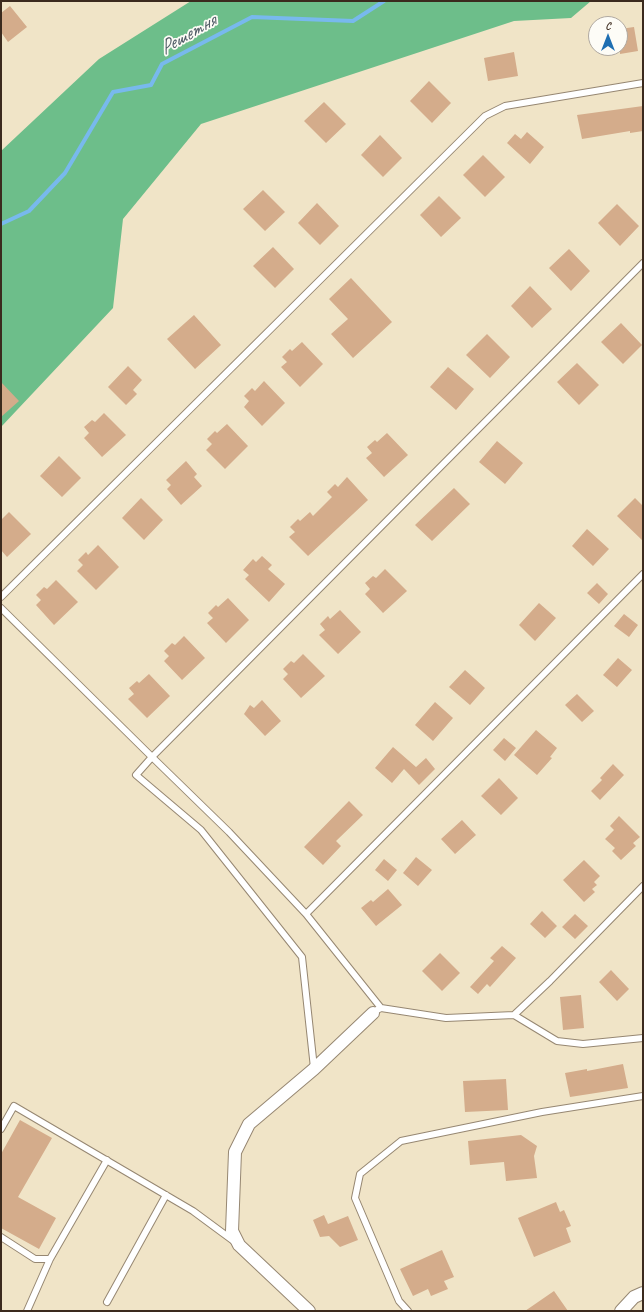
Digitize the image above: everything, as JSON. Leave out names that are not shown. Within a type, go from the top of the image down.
[{"type":"street","points":[[309,1311],[239,1245],[232,1231],[235,1152],[249,1124],[314,1069],[377,1011]]},
{"type":"street","points":[[621,1311],[634,1297],[643,1293]]},
{"type":"lane","points":[[1,597],[486,116],[505,106],[643,83]]},
{"type":"lane","points":[[314,1069],[302,957],[201,830],[136,775],[152,757],[643,263]]},
{"type":"lane","points":[[306,914],[643,574]]},
{"type":"lane","points":[[1,608],[229,832],[306,914],[377,1011],[446,1018],[514,1014],[557,1041],[583,1044],[643,1038]]},
{"type":"lane","points":[[514,1014],[550,981],[643,886]]},
{"type":"lane","points":[[408,1311],[399,1301],[355,1198],[360,1174],[401,1141],[542,1112],[643,1096]]},
{"type":"lane","points":[[1,1129],[14,1106],[193,1211],[239,1245]]},
{"type":"lane","points":[[27,1311],[50,1259],[107,1160]]},
{"type":"lane","points":[[107,1302],[166,1195]]},
{"type":"lane","points":[[1,1237],[35,1259],[50,1259]]},
{"type":"green space","points":[[191,1],[591,1],[571,18],[514,21],[201,124],[123,219],[113,308],[1,427],[1,151],[99,59]]},
{"type":"building","points":[[10,6],[27,27],[8,42],[1,32],[1,13]]},
{"type":"building","points":[[634,27],[638,51],[628,53],[628,28]]},
{"type":"building","points":[[514,52],[518,76],[488,81],[484,58]]},
{"type":"building","points":[[429,81],[451,103],[432,123],[410,101]]},
{"type":"building","points":[[324,102],[346,124],[326,143],[304,121]]},
{"type":"building","points":[[643,106],[643,131],[630,133],[630,131],[582,139],[577,115]]},
{"type":"building","points":[[527,132],[544,147],[530,164],[507,143],[515,134],[521,139]]},
{"type":"building","points":[[380,135],[402,158],[383,177],[361,155]]},
{"type":"building","points":[[483,155],[505,177],[485,197],[463,175]]},
{"type":"building","points":[[263,190],[285,212],[265,231],[243,209]]},
{"type":"building","points":[[439,196],[461,218],[441,237],[420,215]]},
{"type":"building","points":[[317,203],[339,226],[320,245],[298,223]]},
{"type":"building","points":[[617,204],[639,226],[620,246],[598,223]]},
{"type":"building","points":[[273,247],[294,269],[275,288],[253,266]]},
{"type":"building","points":[[569,249],[590,271],[571,291],[549,268]]},
{"type":"building","points":[[351,278],[392,322],[353,358],[331,334],[348,319],[329,299]]},
{"type":"building","points":[[530,286],[552,309],[532,328],[511,306]]},
{"type":"building","points":[[194,315],[221,345],[195,369],[167,339]]},
{"type":"building","points":[[621,323],[642,345],[623,364],[601,342]]},
{"type":"building","points":[[487,334],[510,357],[490,378],[466,355]]},
{"type":"building","points":[[302,342],[323,364],[300,387],[281,367],[287,362],[282,357],[290,349],[292,351]]},
{"type":"building","points":[[577,363],[599,385],[579,405],[557,382]]},
{"type":"building","points":[[128,366],[142,380],[133,390],[137,394],[126,405],[108,387]]},
{"type":"building","points":[[448,367],[474,389],[456,410],[430,387]]},
{"type":"building","points":[[264,381],[285,403],[262,426],[244,407],[249,401],[244,396],[252,388],[255,391]]},
{"type":"building","points":[[1,382],[19,401],[1,417]]},
{"type":"building","points":[[104,413],[126,435],[102,457],[84,438],[89,433],[84,427],[92,420],[95,422]]},
{"type":"building","points":[[227,424],[248,446],[225,469],[206,450],[212,444],[207,439],[215,431],[217,433]]},
{"type":"building","points":[[387,433],[408,455],[384,477],[366,458],[372,453],[367,447],[375,440],[377,442]]},
{"type":"building","points":[[497,441],[523,463],[505,484],[479,462]]},
{"type":"building","points":[[59,456],[81,478],[62,497],[40,476]]},
{"type":"building","points":[[186,461],[197,474],[194,477],[202,486],[181,505],[167,489],[171,485],[166,480]]},
{"type":"building","points":[[347,477],[368,500],[308,556],[289,537],[295,532],[290,527],[298,519],[300,521],[310,512],[313,516],[332,497],[327,492],[335,484],[338,487]]},
{"type":"building","points":[[454,488],[470,504],[432,541],[415,525]]},
{"type":"building","points":[[141,498],[163,520],[144,540],[122,518]]},
{"type":"building","points":[[635,498],[643,506],[643,541],[617,516]]},
{"type":"building","points":[[9,512],[31,534],[7,557],[1,550],[1,520]]},
{"type":"building","points":[[587,529],[609,549],[593,566],[572,546]]},
{"type":"building","points":[[98,545],[119,567],[96,590],[77,571],[83,565],[78,560],[86,552],[88,555]]},
{"type":"building","points":[[262,556],[272,565],[268,569],[285,584],[269,602],[245,579],[249,575],[243,570],[253,559],[256,562]]},
{"type":"building","points":[[385,569],[407,591],[383,613],[365,594],[370,589],[365,583],[373,576],[376,578]]},
{"type":"building","points":[[56,580],[78,602],[54,625],[36,605],[41,600],[36,595],[44,587],[47,589]]},
{"type":"building","points":[[597,583],[608,594],[599,604],[587,593]]},
{"type":"building","points":[[228,598],[249,620],[226,643],[207,623],[213,618],[208,613],[216,605],[218,607]]},
{"type":"building","points":[[539,603],[556,618],[535,641],[519,625]]},
{"type":"building","points":[[340,610],[361,632],[338,654],[319,635],[325,630],[320,624],[328,616],[330,619]]},
{"type":"building","points":[[624,614],[638,625],[629,637],[614,626]]},
{"type":"building","points":[[184,636],[205,658],[182,680],[164,661],[169,656],[164,651],[172,643],[175,645]]},
{"type":"building","points":[[303,654],[325,676],[301,698],[283,679],[288,674],[283,669],[291,661],[294,663]]},
{"type":"building","points":[[618,658],[632,670],[617,687],[603,675]]},
{"type":"building","points":[[465,670],[485,688],[470,705],[449,687]]},
{"type":"building","points":[[149,674],[170,696],[147,718],[128,699],[134,694],[129,688],[137,681],[139,683]]},
{"type":"building","points":[[577,694],[594,711],[582,722],[565,705]]},
{"type":"building","points":[[262,700],[281,721],[265,736],[244,714],[250,705],[254,708]]},
{"type":"building","points":[[435,702],[453,718],[433,741],[415,725]]},
{"type":"building","points":[[536,730],[557,748],[550,757],[552,758],[537,775],[514,755]]},
{"type":"building","points":[[504,738],[516,748],[505,761],[493,750]]},
{"type":"building","points":[[393,747],[416,767],[426,758],[435,769],[419,785],[404,769],[392,783],[375,768]]},
{"type":"building","points":[[613,764],[624,775],[600,800],[591,791],[602,780],[600,778]]},
{"type":"building","points":[[499,778],[518,798],[501,815],[481,796]]},
{"type":"building","points":[[349,801],[363,815],[336,841],[341,846],[323,865],[304,847]]},
{"type":"building","points":[[619,816],[640,837],[633,843],[636,846],[621,860],[612,851],[615,848],[605,839],[614,830],[610,826]]},
{"type":"building","points":[[462,820],[476,835],[455,854],[441,839]]},
{"type":"building","points":[[416,857],[432,870],[418,886],[403,873]]},
{"type":"building","points":[[384,859],[397,870],[388,881],[375,870]]},
{"type":"building","points":[[584,860],[600,876],[594,882],[597,885],[592,889],[595,892],[584,902],[563,880]]},
{"type":"building","points":[[388,889],[402,905],[376,926],[361,908],[371,900],[373,902]]},
{"type":"building","points":[[542,911],[557,926],[545,938],[530,924]]},
{"type":"building","points":[[575,914],[588,926],[575,939],[562,927]]},
{"type":"building","points":[[502,946],[516,958],[490,987],[487,984],[478,994],[470,987],[494,961],[490,958]]},
{"type":"building","points":[[440,953],[460,973],[442,991],[422,971]]},
{"type":"building","points":[[611,970],[629,989],[617,1001],[599,982]]},
{"type":"building","points":[[581,995],[584,1028],[563,1030],[560,997]]},
{"type":"building","points":[[623,1064],[628,1088],[570,1097],[565,1073],[587,1069],[587,1071]]},
{"type":"building","points":[[506,1079],[508,1110],[465,1112],[463,1081]]},
{"type":"building","points":[[20,1120],[52,1138],[18,1197],[56,1218],[39,1249],[1,1228],[1,1154]]},
{"type":"building","points":[[521,1135],[537,1146],[534,1156],[537,1178],[506,1181],[504,1162],[470,1165],[468,1141]]},
{"type":"building","points":[[556,1202],[560,1212],[564,1210],[571,1226],[566,1228],[571,1242],[534,1257],[518,1218]]},
{"type":"building","points":[[324,1215],[328,1224],[348,1216],[358,1240],[340,1247],[329,1236],[320,1237],[313,1220]]},
{"type":"building","points":[[442,1250],[454,1277],[444,1281],[448,1289],[431,1296],[428,1289],[413,1296],[400,1269]]},
{"type":"building","points":[[554,1291],[568,1311],[525,1311]]},
{"type":"waterway","name":"Решетня","points":[[1,224],[29,211],[65,173],[113,92],[151,85],[162,64],[252,17],[353,21],[384,1]]}]
